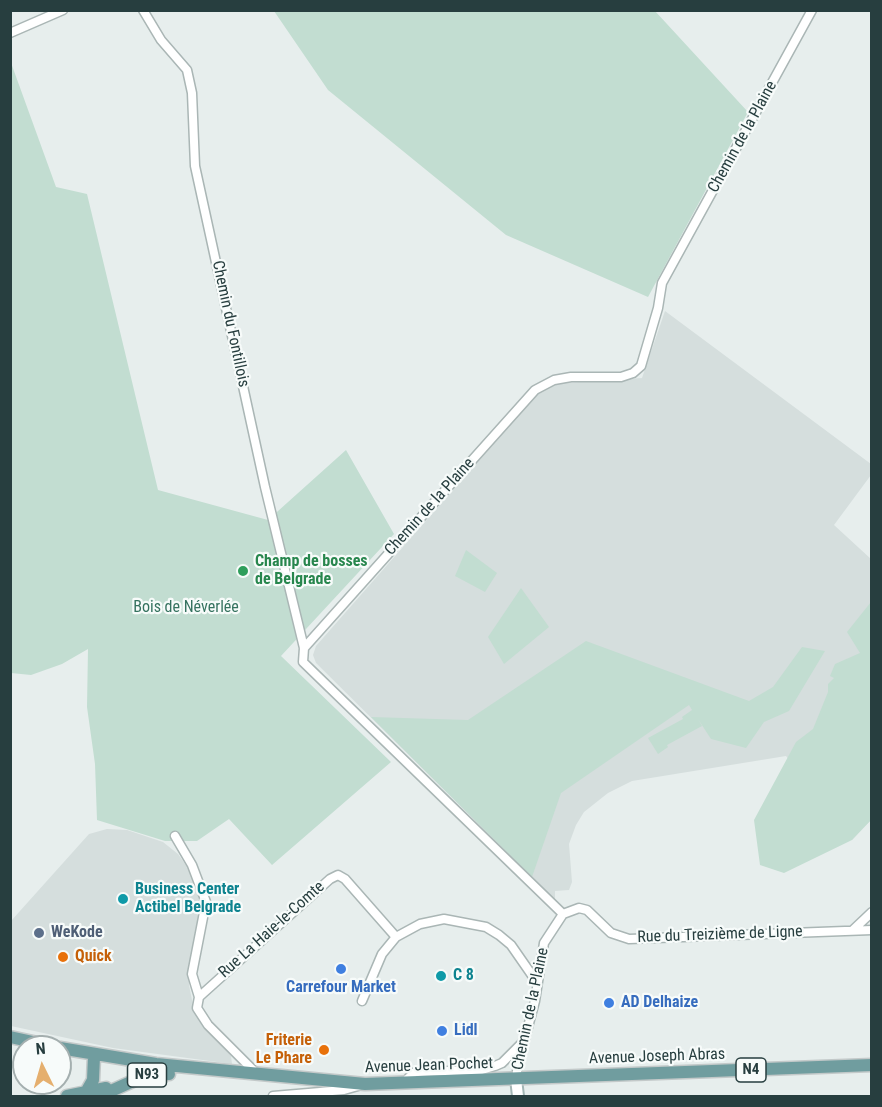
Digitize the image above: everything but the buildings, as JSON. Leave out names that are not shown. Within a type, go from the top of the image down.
[{"type":"main road","name":"N4","points":[[72,1051],[93,1056],[196,1069],[365,1084]]},
{"type":"main road","points":[[85,1094],[93,1080],[93,1056]]},
{"type":"main road","points":[[68,1096],[85,1094],[122,1081],[156,1064]]},
{"type":"main road","name":"Avenue Joseph Abras","points":[[516,1079],[872,1065]]},
{"type":"main road","name":"N93","points":[[100,1096],[153,1072],[185,1074],[196,1069]]},
{"type":"main road","name":"Avenue Jean Pochet","points":[[365,1084],[516,1079]]},
{"type":"street","points":[[10,33],[63,10]]},
{"type":"street","name":"Chemin du Fontillois","points":[[142,10],[161,40],[187,70],[192,93],[195,166],[265,487],[304,648]]},
{"type":"street","name":"Chemin de la Plaine","points":[[304,648],[535,390],[554,380],[571,377],[621,377],[633,373],[640,366],[658,308],[662,283],[812,10]]},
{"type":"street","points":[[304,648],[303,662],[563,914]]},
{"type":"street","points":[[175,836],[192,865],[206,902],[192,974],[199,997],[197,1008],[208,1025],[257,1074]]},
{"type":"street","name":"Rue La Haie-le-Comte","points":[[199,997],[330,879],[338,875],[345,879],[396,937]]},
{"type":"street","name":"Rue du Treizième de Ligne","points":[[563,914],[579,908],[588,910],[611,933],[629,939],[852,930]]},
{"type":"street","points":[[852,930],[872,912]]},
{"type":"street","name":"Chemin de la Plaine","points":[[516,1079],[535,1001],[544,943],[563,914]]},
{"type":"street","points":[[362,1001],[382,954],[396,937],[420,924],[444,919],[486,927],[511,945],[537,981]]},
{"type":"street","points":[[852,930],[872,930]]},
{"type":"street","points":[[404,1083],[415,1072],[482,1070],[495,1066],[502,1063],[525,1041]]},
{"type":"street","points":[[516,1079],[518,1096]]},
{"type":"street","name":"Avenue Jean Pochet","points":[[273,1096],[345,1090],[365,1084]]},
{"type":"shaded area","points":[[665,311],[871,464],[871,475],[834,525],[871,559],[871,820],[852,840],[786,756],[632,781],[608,793],[584,812],[569,844],[572,882],[569,890],[555,891],[555,900],[316,663],[313,655],[316,646],[546,384],[642,378]]},
{"type":"shaded area","points":[[107,829],[127,830],[163,842],[178,854],[193,875],[201,901],[201,916],[190,970],[189,985],[193,1005],[196,1013],[231,1056],[232,1064],[113,1048],[72,1039],[72,1035],[53,1035],[11,1026],[11,921],[89,834]]},
{"type":"green space","points":[[274,11],[655,11],[748,112],[648,297],[506,235],[328,90]]},
{"type":"green space","name":"Bois de Néverlée","points":[[10,60],[56,187],[87,194],[158,490],[268,520],[346,450],[394,534],[281,656],[391,762],[272,865],[229,819],[197,841],[165,841],[97,820],[95,764],[87,707],[88,649],[62,664],[31,675],[11,673]]},
{"type":"green space","points":[[466,550],[497,573],[485,592],[455,576]]},
{"type":"green space","points":[[521,588],[549,627],[504,664],[488,637]]},
{"type":"green space","points":[[871,602],[871,820],[852,840],[784,873],[760,865],[754,820],[796,742],[813,729],[828,692],[828,684],[834,678],[830,676],[835,664],[860,653],[847,632]]},
{"type":"green space","points":[[586,641],[749,701],[773,687],[802,647],[825,651],[789,711],[764,722],[746,748],[711,739],[698,719],[702,726],[667,745],[668,747],[658,754],[648,738],[683,719],[682,717],[692,710],[689,705],[561,793],[532,877],[371,717],[468,720]]},
{"type":"place","name":"Champ de bosses de Belgrade","points":[[243,571]]},
{"type":"place","name":"Business Center Actibel Belgrade","points":[[123,899]]},
{"type":"place","name":"WeKode","points":[[39,933]]},
{"type":"place","name":"Quick","points":[[63,957]]},
{"type":"place","name":"Carrefour Market","points":[[341,969]]},
{"type":"place","name":"C 8","points":[[441,976]]},
{"type":"place","name":"AD Delhaize","points":[[609,1003]]},
{"type":"place","name":"Lidl","points":[[442,1031]]},
{"type":"place","name":"Friterie Le Phare","points":[[324,1050]]}]
